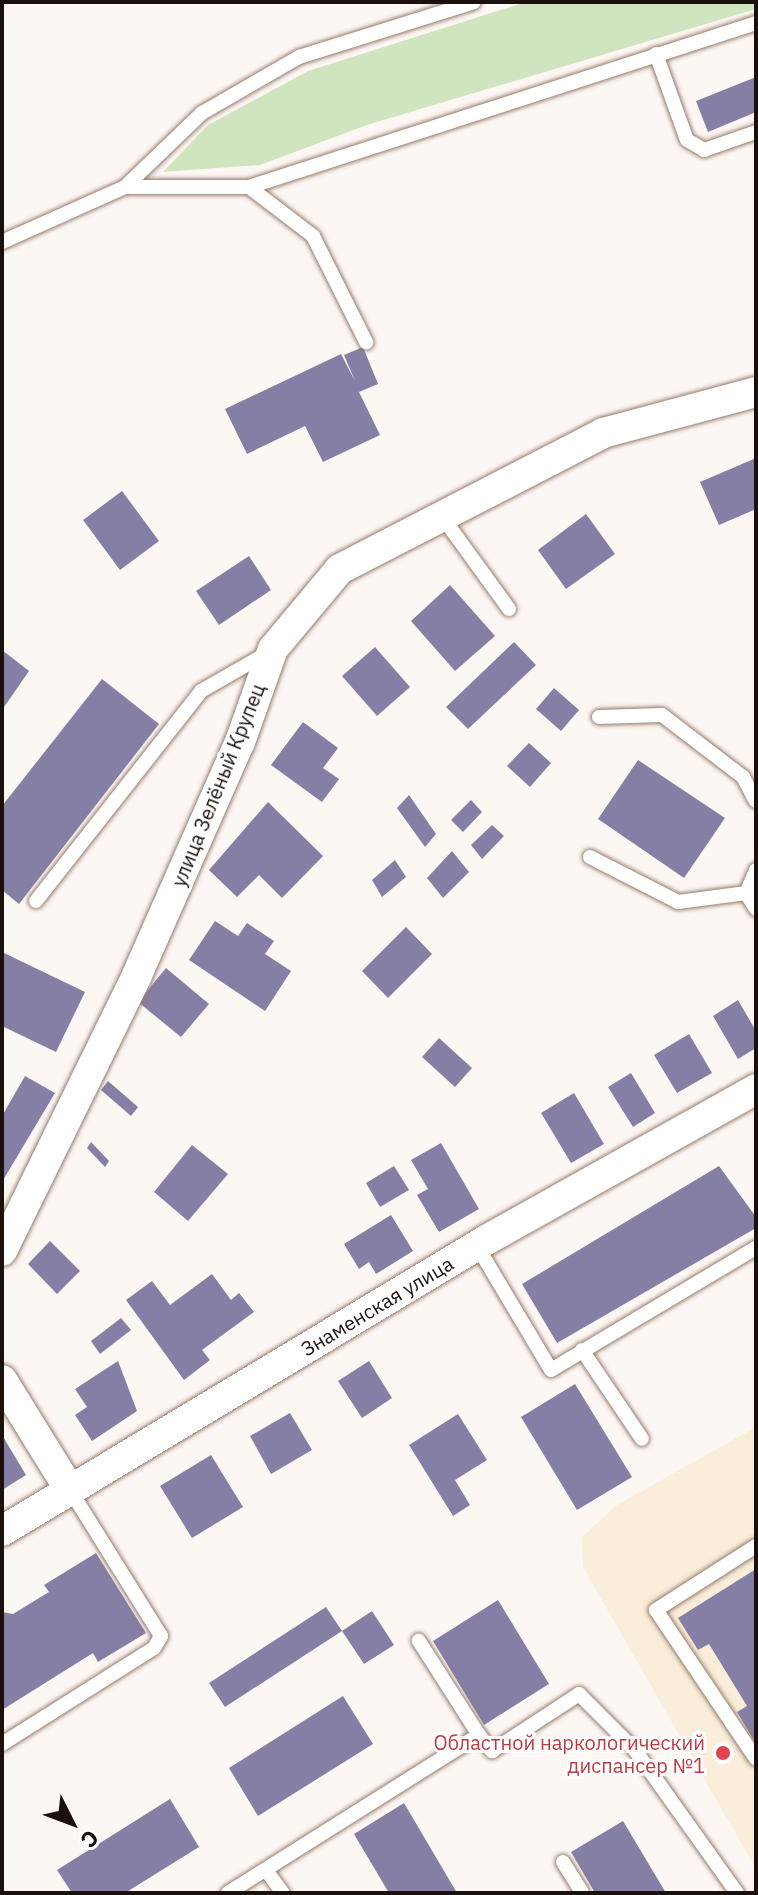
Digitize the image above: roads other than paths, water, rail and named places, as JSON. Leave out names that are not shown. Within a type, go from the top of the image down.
[{"type":"street","name":"улица Зелёный Крупец","points":[[2,1251],[137,975],[273,649],[340,569],[440,513],[603,433],[756,392]]},
{"type":"street","name":"Знаменская улица","points":[[2,1531],[477,1246],[756,1089]]},
{"type":"street","points":[[2,1380],[70,1490]]},
{"type":"lane","points":[[2,242],[125,187],[202,113],[299,57],[474,2]]},
{"type":"lane","points":[[125,187],[249,187],[756,23]]},
{"type":"lane","points":[[656,54],[687,140],[704,150],[756,132]]},
{"type":"lane","points":[[249,187],[313,236],[366,342]]},
{"type":"lane","points":[[721,399],[756,376]]},
{"type":"lane","points":[[440,513],[509,609]]},
{"type":"lane","points":[[36,901],[201,691],[273,649]]},
{"type":"lane","points":[[599,717],[662,715],[743,777],[756,801]]},
{"type":"lane","points":[[590,857],[678,902],[746,893]]},
{"type":"lane","points":[[746,893],[756,870]]},
{"type":"lane","points":[[746,893],[756,909]]},
{"type":"lane","points":[[477,1246],[551,1370],[756,1248]]},
{"type":"lane","points":[[582,1350],[642,1439]]},
{"type":"lane","points":[[2,1744],[154,1648],[161,1636],[70,1490]]},
{"type":"lane","points":[[756,1546],[656,1610],[756,1759]]},
{"type":"lane","points":[[419,1641],[492,1751],[579,1694],[635,1750],[721,1880],[737,1893]]},
{"type":"lane","points":[[228,1893],[479,1735]]},
{"type":"lane","points":[[563,1862],[582,1893]]},
{"type":"lane","points":[[266,1870],[283,1893]]},
{"type":"place","name":"Областной наркологический диспансер №1","points":[[723,1753]]}]
